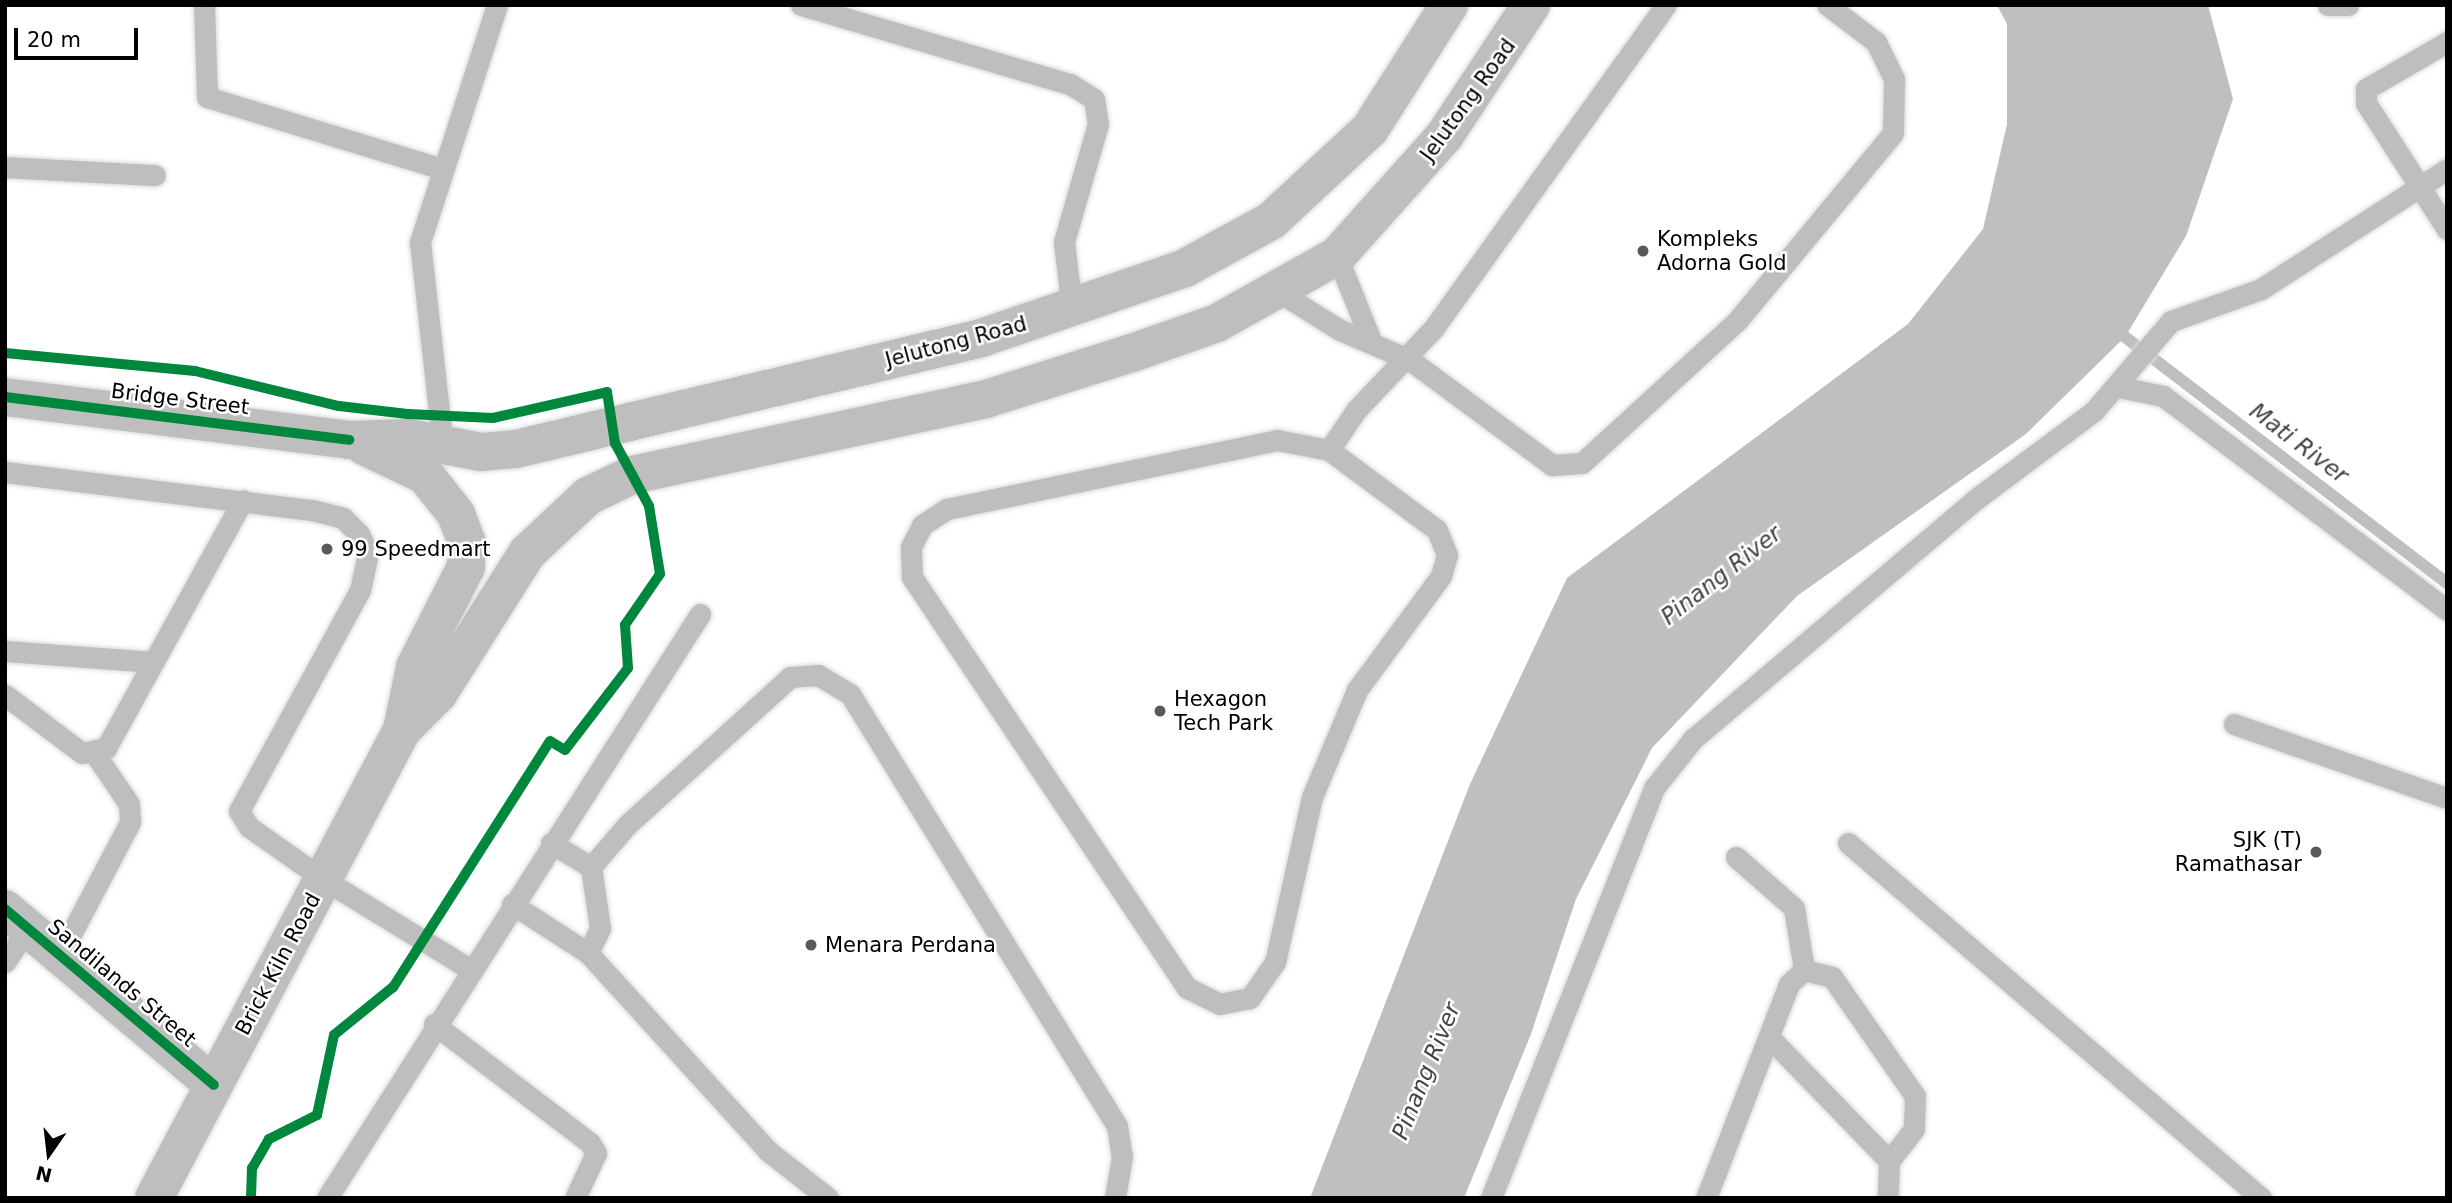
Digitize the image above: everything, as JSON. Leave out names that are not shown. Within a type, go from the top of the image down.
[{"type":"main road","name":"Jelutong Road","points":[[349,440],[408,438],[443,447],[516,449],[1072,310],[1185,268],[1271,221],[1370,129],[1449,5]]},
{"type":"main road","name":"Jelutong Road","points":[[588,496],[632,475],[986,399],[1217,323],[1279,292],[1337,256],[1446,135],[1531,5]]},
{"type":"main road","name":"Bridge Street","points":[[5,397],[349,440]]},
{"type":"main road","name":"Brick Kiln Road","points":[[154,1198],[402,730],[415,667],[466,567],[467,543],[456,514],[425,475],[349,440]]},
{"type":"main road","name":"Brick Kiln Road","points":[[402,730],[438,694],[527,553],[588,496]]},
{"type":"main road","name":"Sandilands Street","points":[[16,919],[214,1085]]},
{"type":"lane","points":[[204,5],[207,97],[443,169]]},
{"type":"lane","points":[[443,447],[418,261],[443,169],[498,5]]},
{"type":"lane","points":[[801,5],[1070,84],[1094,99],[1098,124],[1063,242],[1072,310]]},
{"type":"lane","points":[[1329,450],[1357,409],[1410,360],[1666,5]]},
{"type":"lane","points":[[1279,292],[1340,330],[1370,338],[1410,360],[1552,465],[1582,463],[1737,321],[1893,133],[1894,79],[1876,41],[1827,5]]},
{"type":"lane","points":[[2328,5],[2348,5]]},
{"type":"lane","points":[[2447,42],[2367,89],[2367,103],[2447,229]]},
{"type":"lane","points":[[5,167],[155,175]]},
{"type":"lane","points":[[1491,1198],[1654,788],[1693,739],[2119,387],[2171,321],[2261,289],[2447,169]]},
{"type":"lane","points":[[1337,256],[1370,338]]},
{"type":"lane","points":[[2119,387],[2163,396],[2447,610]]},
{"type":"lane","points":[[1277,439],[1329,450],[1437,530],[1447,555],[1441,576],[1357,690],[1312,797],[1275,962],[1250,998],[1220,1004],[1187,988],[912,577],[911,547],[922,526],[947,509],[1277,439]]},
{"type":"lane","points":[[5,472],[243,500],[343,518],[368,553],[360,590],[239,811],[249,827],[323,879],[470,969]]},
{"type":"lane","points":[[5,695],[82,753],[95,754],[106,748],[243,500]]},
{"type":"lane","points":[[327,1198],[434,1024],[700,614]]},
{"type":"lane","points":[[5,651],[154,662]]},
{"type":"lane","points":[[588,953],[600,928],[592,867],[627,825],[790,677],[818,675],[850,694],[1117,1126],[1122,1156],[1115,1198]]},
{"type":"lane","points":[[2234,724],[2447,798]]},
{"type":"lane","points":[[60,955],[130,822],[129,804],[95,754]]},
{"type":"lane","points":[[551,843],[592,867]]},
{"type":"lane","points":[[1848,843],[2261,1198]]},
{"type":"lane","points":[[1735,857],[1794,908],[1804,970]]},
{"type":"lane","points":[[512,904],[588,953],[768,1151],[828,1198]]},
{"type":"lane","points":[[5,962],[16,919]]},
{"type":"lane","points":[[1706,1198],[1790,984],[1804,970]]},
{"type":"lane","points":[[1804,970],[1832,977],[1915,1096],[1914,1129],[1889,1161],[1888,1198]]},
{"type":"lane","points":[[434,1024],[590,1143],[596,1153],[575,1198]]},
{"type":"lane","points":[[1770,1038],[1889,1161]]},
{"type":"water","name":"Pinang River","points":[[1997,5],[2208,5],[2233,99],[2186,236],[2125,337],[2026,434],[1797,596],[1652,748],[1576,899],[1531,1034],[1464,1198],[1310,1198],[1470,784],[1567,578],[1908,324],[1983,229],[2007,124],[2007,24]]},
{"type":"waterway","name":"Mati River","points":[[2125,337],[2447,583]]},
{"type":"cycle path","points":[[5,353],[195,371],[339,406],[408,414],[493,418],[607,392],[615,443],[649,506],[660,574],[625,625],[628,668],[565,750],[550,741],[393,987],[334,1035],[317,1115],[269,1139],[252,1168],[251,1198]]},
{"type":"cycle path","points":[[5,397],[349,440]]},
{"type":"cycle path","points":[[5,909],[214,1085]]},
{"type":"place","name":"Kompleks Adorna Gold","points":[[1643,251]]},
{"type":"place","name":"99 Speedmart","points":[[327,549]]},
{"type":"place","name":"Hexagon Tech Park","points":[[1160,711]]},
{"type":"place","name":"SJK (T) Ramathasar","points":[[2316,852]]},
{"type":"place","name":"Menara Perdana","points":[[811,945]]}]
